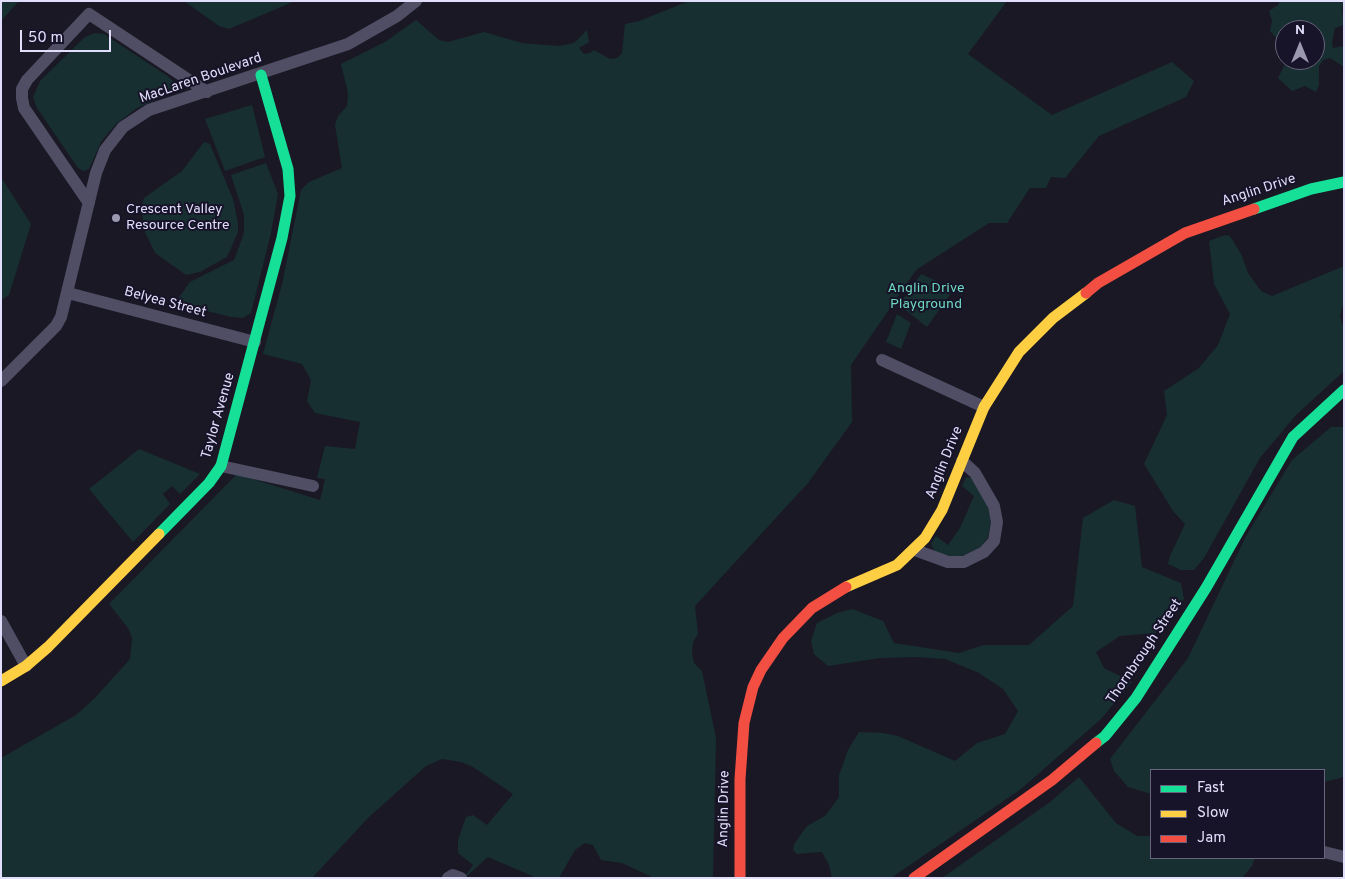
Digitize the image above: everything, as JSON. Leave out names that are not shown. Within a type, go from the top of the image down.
[{"type":"street","name":"MacLaren Boulevard","points":[[1,382],[56,326],[64,309],[89,203],[105,150],[123,127],[149,110],[261,75],[348,44],[397,16],[416,1]]},
{"type":"street","points":[[89,203],[24,108],[22,89],[27,80],[89,14],[207,92]]},
{"type":"street","name":"Taylor Avenue","points":[[1,681],[26,666],[48,647],[209,484],[221,466],[255,342],[284,228],[290,196],[285,152],[261,75]]},
{"type":"street","name":"Anglin Drive","points":[[740,878],[740,779],[744,723],[753,687],[761,670],[783,638],[812,608],[836,592],[888,570],[915,550],[939,516],[984,407],[1007,369],[1038,331],[1098,282],[1198,227],[1311,189],[1344,182]]},
{"type":"street","name":"Belyea Street","points":[[68,293],[255,342]]},
{"type":"street","points":[[882,360],[984,407]]},
{"type":"street","name":"Thornbrough Street","points":[[914,878],[1052,780],[1105,736],[1136,698],[1206,588],[1293,437],[1344,390]]},
{"type":"street","points":[[915,550],[931,558],[948,562],[964,562],[984,552],[994,541],[997,522],[994,506],[975,473],[962,461]]},
{"type":"street","points":[[221,466],[313,486]]},
{"type":"street","points":[[1,621],[26,666]]},
{"type":"street","points":[[1325,852],[1344,857]]},
{"type":"street","points":[[448,878],[453,875],[461,878]]},
{"type":"green space","points":[[1,1],[19,1],[1,21]]},
{"type":"green space","points":[[184,1],[295,1],[229,29],[219,26]]},
{"type":"green space","points":[[689,1],[1007,1],[968,54],[1052,115],[1172,62],[1194,81],[1186,97],[1099,136],[1065,178],[1051,177],[1046,188],[1030,188],[1007,223],[989,223],[916,270],[851,365],[852,422],[808,483],[695,606],[698,634],[693,642],[692,653],[694,663],[702,671],[716,738],[713,878],[654,878],[622,863],[601,860],[593,845],[585,843],[575,850],[559,878],[537,878],[488,857],[467,876],[473,865],[458,853],[458,840],[466,817],[473,815],[487,825],[513,794],[473,767],[461,762],[442,759],[426,766],[369,817],[312,878],[1,878],[1,758],[76,715],[94,699],[130,659],[132,638],[128,628],[109,604],[237,474],[320,500],[325,479],[317,478],[325,446],[355,449],[360,422],[315,413],[307,401],[311,380],[302,364],[263,354],[282,284],[301,190],[309,182],[342,168],[335,125],[338,116],[347,106],[348,93],[341,64],[385,42],[416,20],[439,40],[448,42],[484,32],[522,43],[559,46],[574,43],[587,30],[589,42],[579,48],[584,54],[594,50],[610,59],[617,58],[622,53],[625,24],[639,21]]},
{"type":"green space","points":[[1280,1],[1344,1],[1342,9],[1344,25],[1335,28],[1332,42],[1333,48],[1344,46],[1344,67],[1330,58],[1325,59],[1325,20],[1275,20],[1275,37],[1270,31],[1272,21],[1269,11],[1278,5]]},
{"type":"green space","points":[[95,33],[104,34],[166,75],[173,81],[175,88],[173,92],[137,108],[117,123],[101,142],[89,169],[84,171],[78,168],[37,108],[33,97],[40,81],[85,37]]},
{"type":"green space","points":[[1282,70],[1319,70],[1319,85],[1316,92],[1305,86],[1292,91],[1278,78]]},
{"type":"green space","points":[[252,105],[265,157],[225,171],[205,119]]},
{"type":"green space","points":[[204,142],[210,144],[233,199],[238,232],[227,257],[200,272],[186,275],[155,253],[145,232],[141,208],[144,198],[182,171]]},
{"type":"green space","points":[[266,163],[278,194],[271,233],[251,313],[243,318],[231,317],[175,303],[190,282],[234,260],[244,233],[244,215],[231,175]]},
{"type":"green space","points":[[1,177],[31,224],[9,295],[1,300]]},
{"type":"green space","points":[[1225,235],[1230,236],[1241,254],[1248,273],[1261,291],[1272,296],[1344,266],[1344,301],[1340,317],[1344,328],[1344,371],[1296,415],[1260,458],[1204,558],[1194,570],[1181,570],[1168,564],[1185,524],[1173,511],[1144,464],[1167,415],[1164,391],[1199,368],[1218,345],[1230,314],[1214,284],[1209,241]]},
{"type":"green space","name":"Anglin Drive Playground","points":[[921,274],[954,289],[927,327],[899,305]]},
{"type":"green space","points":[[897,314],[911,323],[901,349],[886,342]]},
{"type":"green space","points":[[1331,427],[1344,427],[1344,777],[1325,782],[1325,769],[1150,769],[1150,794],[1128,787],[1114,771],[1110,759],[1188,658],[1246,536],[1292,460]]},
{"type":"green space","points":[[139,449],[200,474],[180,494],[172,486],[163,494],[170,504],[133,542],[89,489]]},
{"type":"green space","points":[[966,477],[971,478],[988,507],[991,520],[988,537],[982,546],[966,555],[955,557],[935,552],[931,544],[936,536],[948,545],[960,528],[974,496],[962,486]]},
{"type":"green space","points":[[1114,500],[1135,506],[1142,567],[1181,583],[1184,599],[1167,623],[1155,633],[1120,636],[1096,652],[1104,668],[1132,682],[1101,719],[1021,789],[891,878],[832,878],[829,865],[822,852],[797,854],[793,850],[794,844],[807,826],[825,816],[839,797],[839,775],[848,750],[859,732],[898,736],[955,761],[977,743],[1005,734],[1018,711],[1003,689],[979,673],[945,659],[917,657],[880,658],[828,666],[814,654],[811,641],[817,623],[837,613],[852,609],[883,621],[894,643],[959,653],[984,645],[1029,645],[1073,606],[1083,518]]},
{"type":"green space","points":[[1079,777],[1116,823],[1137,836],[1150,836],[1150,859],[1255,859],[1252,866],[1242,878],[942,878],[1050,802]]},
{"type":"traffic: fast","points":[[159,534],[209,483],[221,466],[282,238],[290,196],[288,169],[261,75]]},
{"type":"traffic: fast","points":[[1254,209],[1311,189],[1344,182]]},
{"type":"traffic: fast","points":[[1096,743],[1105,736],[1136,698],[1206,588],[1293,437],[1344,390]]},
{"type":"traffic: slow","points":[[846,587],[897,565],[925,538],[942,510],[984,407],[1019,352],[1053,318],[1086,293]]},
{"type":"traffic: slow","points":[[1,681],[26,666],[48,647],[159,534]]},
{"type":"traffic: jam","points":[[1086,293],[1098,283],[1185,233],[1254,209]]},
{"type":"traffic: jam","points":[[740,878],[740,779],[744,723],[753,687],[761,670],[783,638],[812,608],[846,587]]},
{"type":"traffic: jam","points":[[914,878],[1052,780],[1096,743]]},
{"type":"place","name":"Crescent Valley Resource Centre","points":[[116,218]]}]
